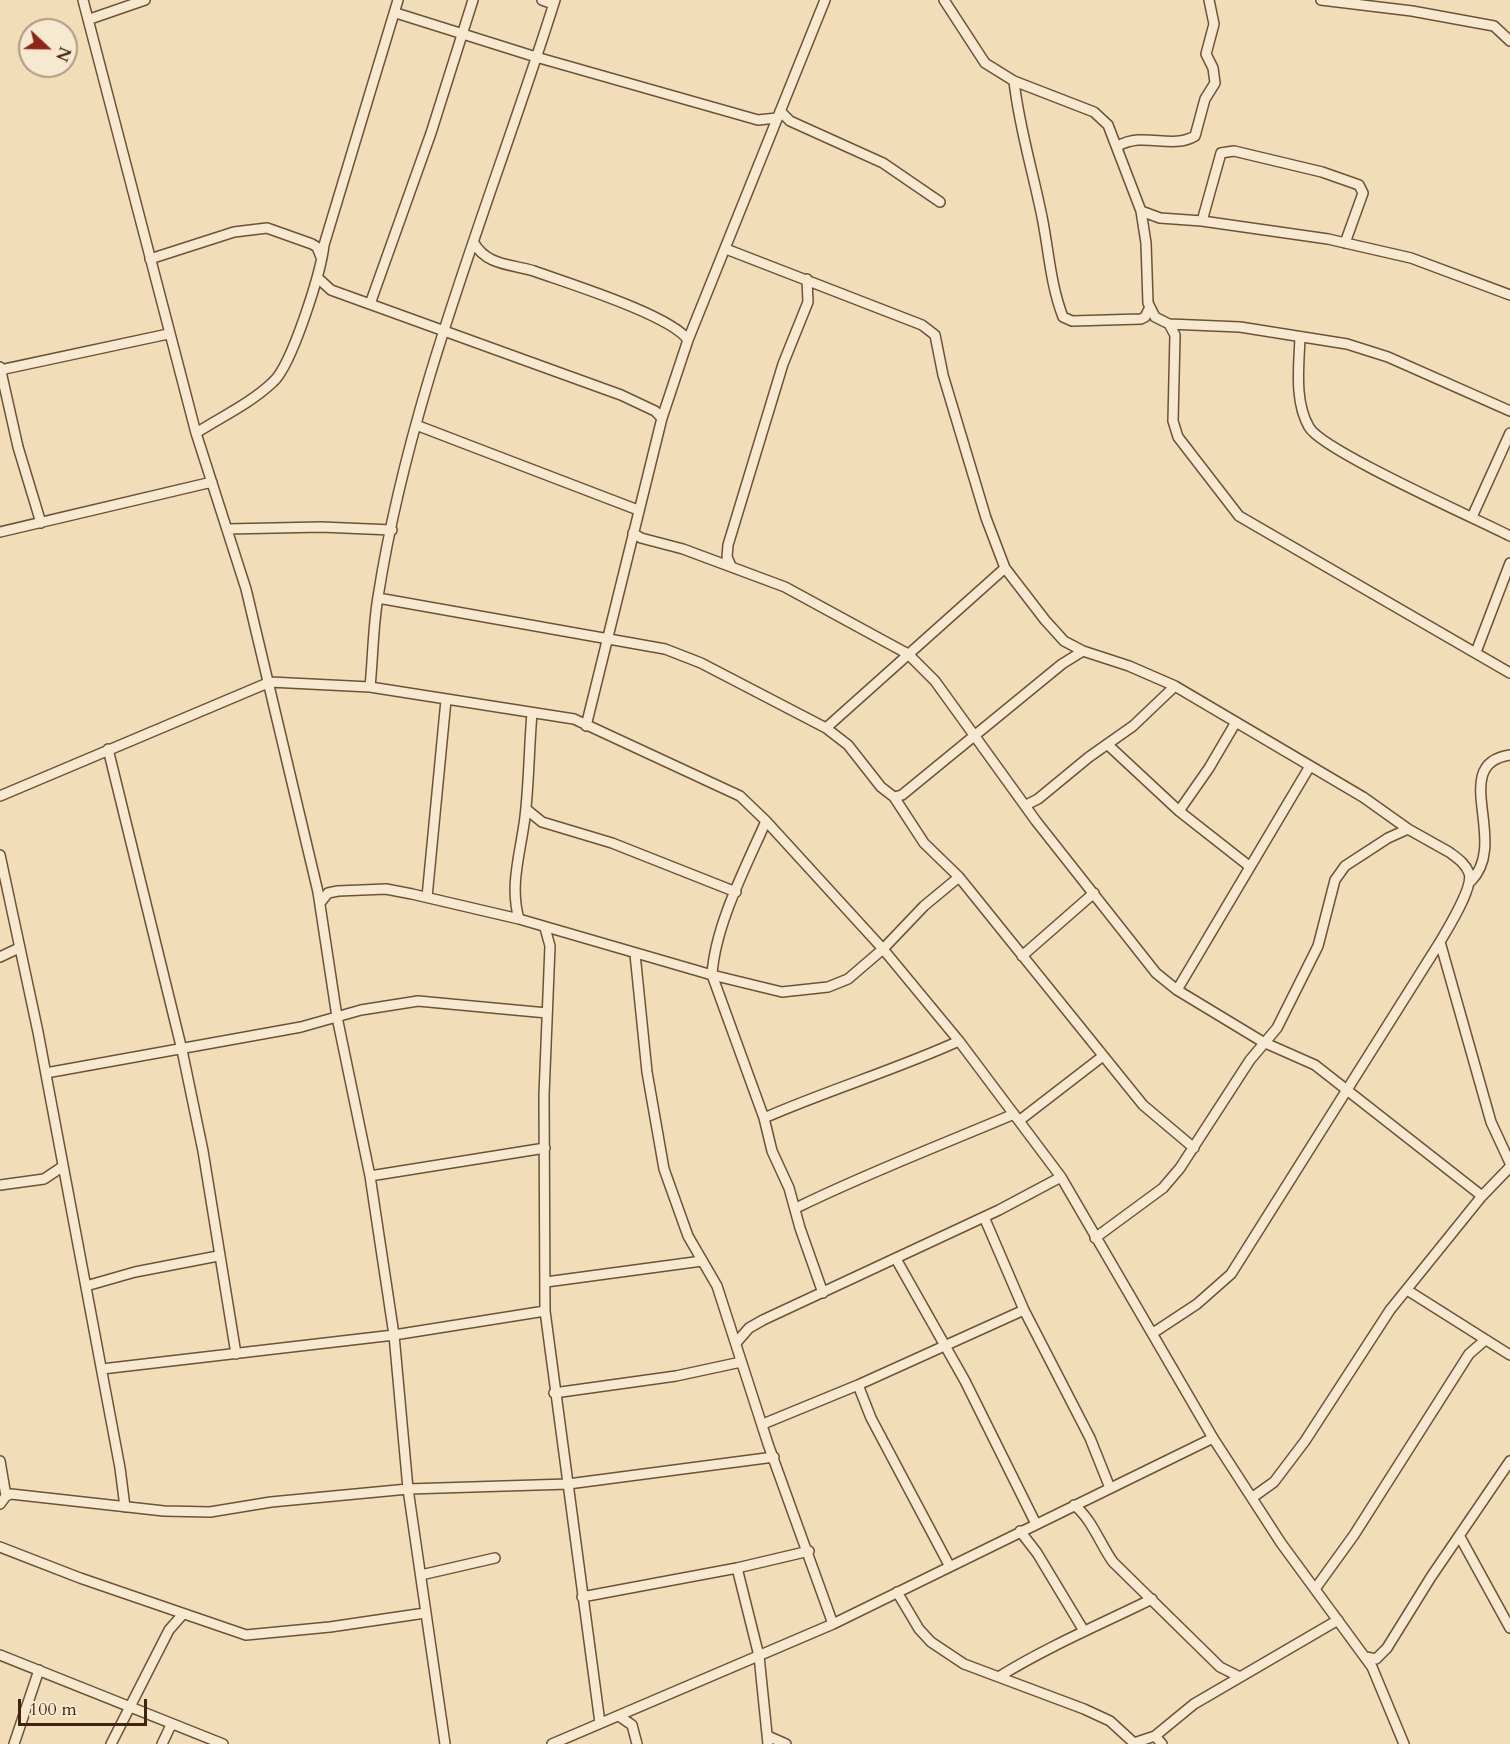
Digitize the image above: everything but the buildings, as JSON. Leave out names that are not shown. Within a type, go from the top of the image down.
[{"type":"street","points":[[83,0],[90,19],[168,334],[270,682],[320,903],[337,1017],[370,1176],[394,1335],[408,1489],[445,1744]]},
{"type":"street","points":[[90,19],[145,0]]},
{"type":"street","points":[[196,433],[275,381],[287,362],[318,278],[324,245],[396,13],[398,0]]},
{"type":"street","points":[[370,304],[464,34],[472,0]]},
{"type":"street","points":[[370,687],[378,598],[416,425],[444,331],[554,2],[542,0]]},
{"type":"street","points":[[586,726],[662,418],[688,340],[825,0]]},
{"type":"street","points":[[944,0],[985,63],[1014,81],[1094,112],[1108,125],[1118,146],[1141,211],[1146,243],[1150,307],[1155,317],[1169,324],[1240,327],[1347,344],[1388,357],[1510,411]]},
{"type":"street","points":[[1118,146],[1131,139],[1162,143],[1187,140],[1195,136],[1205,99],[1215,83],[1213,68],[1206,54],[1214,24],[1209,0]]},
{"type":"street","points":[[1321,0],[1412,11],[1494,26],[1510,41]]},
{"type":"street","points":[[1412,11],[1418,0]]},
{"type":"street","points":[[396,13],[536,57],[758,120],[778,115],[884,163],[940,202]]},
{"type":"street","points":[[1014,81],[1018,116],[1043,223],[1049,271],[1057,292],[1062,317],[1072,321],[1141,319],[1145,317],[1150,307]]},
{"type":"street","points":[[1202,221],[1221,153],[1234,151],[1322,172],[1359,185],[1363,193],[1345,243]]},
{"type":"street","points":[[1141,211],[1160,218],[1202,221],[1345,243],[1411,258],[1510,294]]},
{"type":"street","points":[[150,259],[234,232],[267,228],[317,247],[322,263]]},
{"type":"street","points":[[474,243],[477,250],[495,262],[533,271],[631,307],[679,329],[688,340]]},
{"type":"street","points":[[726,249],[922,325],[935,334],[943,375],[986,518],[1005,568],[1064,641],[1083,651],[1129,666],[1175,686],[1363,797],[1408,829],[1462,862],[1471,881]]},
{"type":"street","points":[[318,278],[331,290],[621,395],[655,411],[662,418]]},
{"type":"street","points":[[731,566],[727,557],[728,545],[783,364],[808,302],[807,279]]},
{"type":"street","points":[[1169,324],[1175,335],[1173,421],[1178,436],[1239,516],[1510,673]]},
{"type":"street","points":[[41,523],[18,447],[0,369],[168,334]]},
{"type":"street","points":[[1300,337],[1301,403],[1312,433],[1387,476],[1510,536]]},
{"type":"street","points":[[416,425],[638,510]]},
{"type":"street","points":[[1472,516],[1510,433]]},
{"type":"street","points":[[0,532],[212,482]]},
{"type":"street","points":[[227,530],[321,526],[392,530]]},
{"type":"street","points":[[633,532],[641,538],[731,566],[784,587],[908,654],[935,681],[973,738],[1156,973],[1177,990],[1263,1042],[1314,1065],[1346,1091],[1365,1102],[1482,1196]]},
{"type":"street","points":[[1476,652],[1510,563]]},
{"type":"street","points":[[826,728],[1005,568]]},
{"type":"street","points":[[378,598],[665,650],[701,663],[826,728],[848,745],[880,787],[894,797],[924,843],[959,877],[1143,1105],[1194,1148]]},
{"type":"street","points":[[894,797],[902,795],[1062,664],[1083,651]]},
{"type":"street","points":[[0,796],[270,682],[370,687],[574,719],[740,796],[766,821],[883,949],[959,1041],[1061,1177],[1213,1438],[1315,1589],[1366,1657],[1376,1675],[1404,1744]]},
{"type":"street","points":[[1026,805],[1038,799],[1133,726],[1175,686]]},
{"type":"street","points":[[427,897],[446,700]]},
{"type":"street","points":[[519,919],[514,899],[515,877],[526,809],[532,713]]},
{"type":"street","points":[[1179,811],[1209,768],[1236,722]]},
{"type":"street","points":[[1107,744],[1179,811],[1249,866]]},
{"type":"street","points":[[108,749],[182,1050],[203,1151],[218,1256],[236,1354]]},
{"type":"street","points":[[1153,1333],[1197,1304],[1231,1274],[1440,942],[1471,881],[1481,874],[1488,864],[1494,832],[1484,772],[1492,762],[1510,755]]},
{"type":"street","points":[[1177,990],[1310,766]]},
{"type":"street","points":[[526,809],[542,822],[612,843],[736,892]]},
{"type":"street","points":[[766,821],[736,892],[713,959],[712,975],[753,1094],[764,1118],[772,1151],[796,1208],[800,1228],[824,1293]]},
{"type":"street","points":[[1095,1238],[1163,1188],[1194,1148],[1263,1042],[1277,1028],[1310,963],[1325,924],[1335,880],[1345,866],[1388,838],[1408,829]]},
{"type":"street","points":[[0,855],[46,1074],[102,1369],[125,1507]]},
{"type":"street","points":[[320,903],[328,893],[364,888],[386,889],[519,919],[635,954],[782,992],[817,989],[848,979],[883,949],[924,906],[959,877]]},
{"type":"street","points":[[1022,956],[1094,893]]},
{"type":"street","points":[[545,928],[550,946],[545,1148],[545,1311],[554,1393],[600,1723]]},
{"type":"street","points":[[1258,1507],[1264,1492],[1305,1441],[1373,1333],[1482,1196],[1510,1165],[1491,1122],[1440,942]]},
{"type":"street","points":[[0,957],[19,948]]},
{"type":"street","points":[[635,954],[644,1050],[663,1169],[678,1211],[717,1286],[741,1362],[834,1624]]},
{"type":"street","points":[[1431,956],[1446,963]]},
{"type":"street","points":[[46,1074],[301,1027],[361,1010],[417,1001],[547,1013]]},
{"type":"street","points":[[764,1118],[826,1091],[912,1062],[959,1041]]},
{"type":"street","points":[[796,1208],[862,1176],[1017,1117],[1103,1056]]},
{"type":"street","points":[[370,1176],[545,1148]]},
{"type":"street","points":[[0,1185],[44,1179],[62,1167]]},
{"type":"street","points":[[736,1344],[749,1328],[984,1217],[1061,1177]]},
{"type":"street","points":[[984,1217],[1024,1310],[1090,1438],[1110,1488]]},
{"type":"street","points":[[86,1286],[135,1272],[218,1256]]},
{"type":"street","points":[[896,1259],[965,1381],[1036,1524]]},
{"type":"street","points":[[546,1282],[702,1261]]},
{"type":"street","points":[[1407,1290],[1484,1341],[1510,1355]]},
{"type":"street","points":[[764,1424],[858,1385],[1024,1310]]},
{"type":"street","points":[[102,1369],[394,1335],[545,1311]]},
{"type":"street","points":[[1315,1589],[1354,1535],[1469,1354],[1484,1341]]},
{"type":"street","points":[[554,1393],[676,1376],[741,1362]]},
{"type":"street","points":[[858,1385],[871,1418],[949,1565]]},
{"type":"street","points":[[552,1744],[834,1624],[949,1565],[1213,1438]]},
{"type":"street","points":[[6,1496],[210,1512],[271,1502],[408,1489],[568,1484],[774,1457]]},
{"type":"street","points":[[0,1461],[6,1496],[0,1504]]},
{"type":"street","points":[[1376,1675],[1381,1656],[1510,1461]]},
{"type":"street","points":[[1253,1497],[1264,1492]]},
{"type":"street","points":[[1074,1505],[1085,1515],[1113,1562],[1220,1667],[1240,1677]]},
{"type":"street","points":[[1020,1531],[1037,1553],[1084,1631]]},
{"type":"street","points":[[1460,1537],[1510,1628]]},
{"type":"street","points":[[0,1546],[166,1608],[246,1635],[330,1627],[425,1613]]},
{"type":"street","points":[[582,1597],[737,1568],[809,1551]]},
{"type":"street","points":[[421,1575],[495,1558]]},
{"type":"street","points":[[737,1568],[759,1656],[768,1740],[786,1744]]},
{"type":"street","points":[[897,1592],[919,1629],[931,1642],[964,1664],[1000,1676],[1110,1721],[1134,1743],[1155,1736],[1194,1704],[1338,1620]]},
{"type":"street","points":[[1000,1676],[1033,1656],[1071,1640],[1084,1631],[1152,1599]]},
{"type":"street","points":[[166,1608],[169,1630]]},
{"type":"street","points":[[111,1744],[169,1630],[183,1614]]},
{"type":"street","points":[[0,1655],[218,1743]]},
{"type":"street","points":[[1366,1657],[1376,1659],[1381,1656]]},
{"type":"street","points":[[14,1744],[39,1670]]},
{"type":"street","points":[[619,1716],[632,1725],[637,1744]]},
{"type":"street","points":[[162,1744],[171,1725]]},
{"type":"street","points":[[1155,1736],[1162,1744]]}]
